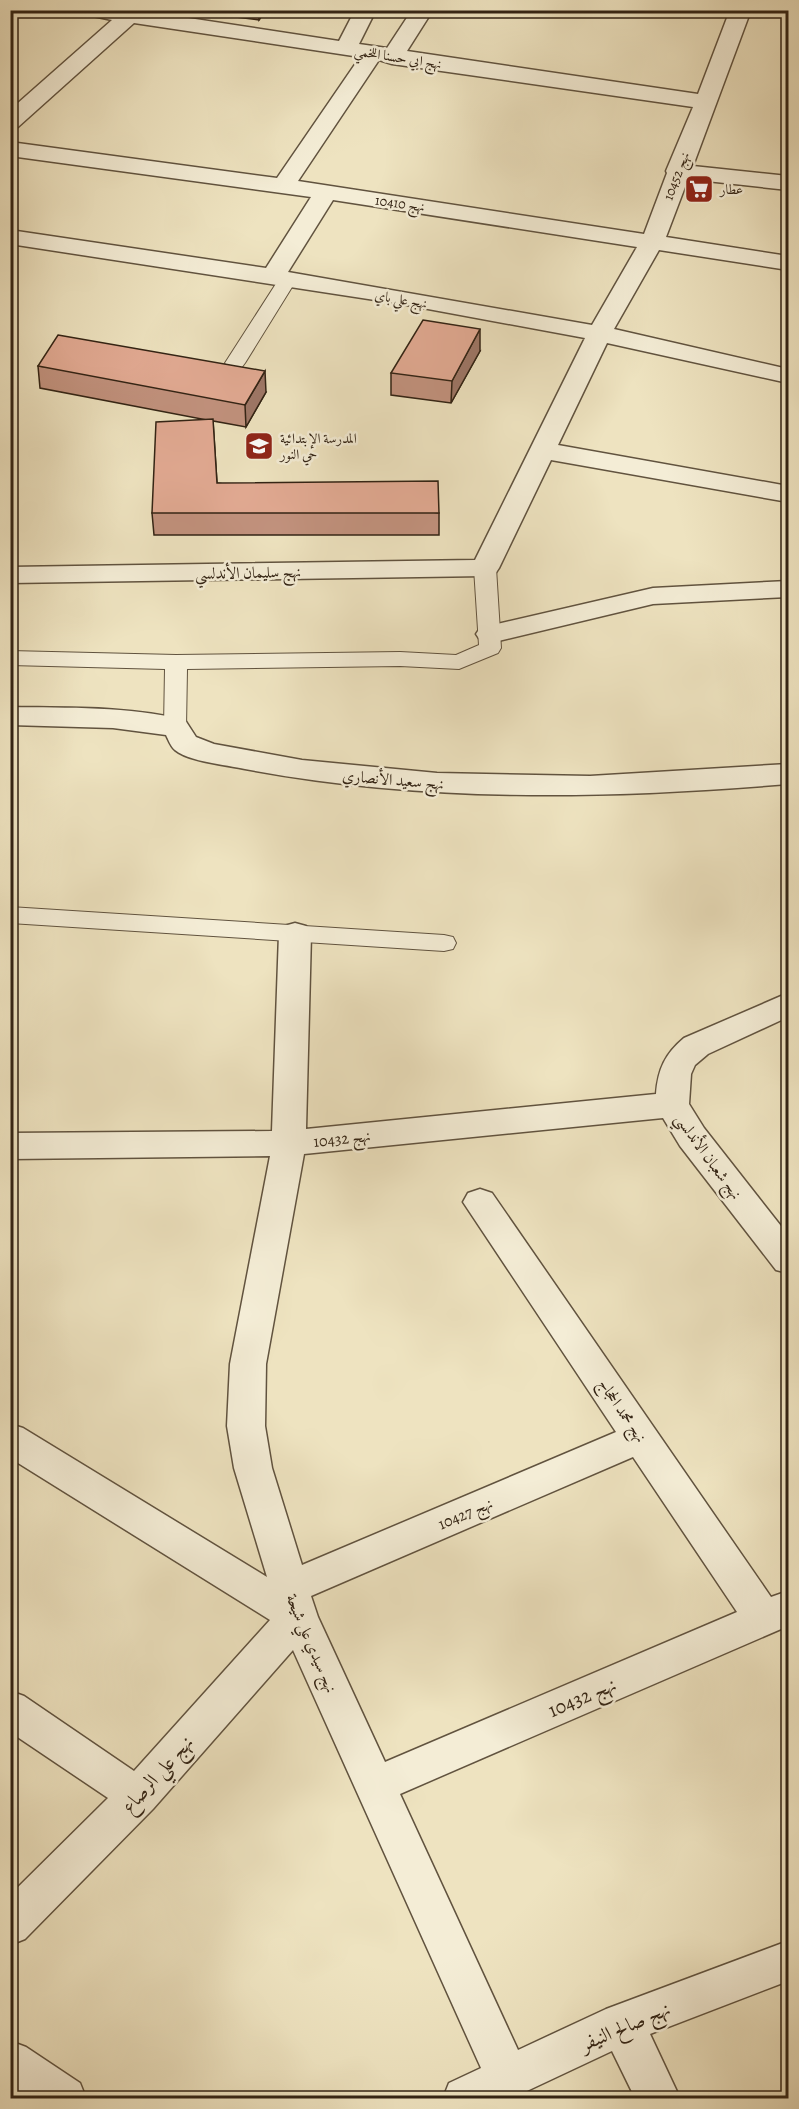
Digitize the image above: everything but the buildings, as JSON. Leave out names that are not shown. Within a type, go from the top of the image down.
[{"type":"street","name":"نهج ابي حسنا اللخمي","points":[[90,10],[706,102]]},
{"type":"street","points":[[346,50],[366,10]]},
{"type":"street","points":[[283,186],[382,55],[423,10]]},
{"type":"street","name":"نهج 10452","points":[[484,568],[599,334],[653,240],[677,171],[741,10]]},
{"type":"street","points":[[10,122],[129,16]]},
{"type":"street","name":"نهج 10410","points":[[10,149],[326,192],[789,262]]},
{"type":"street","points":[[677,171],[789,183]]},
{"type":"street","points":[[280,278],[326,192]]},
{"type":"street","name":"نهج علي باي","points":[[10,237],[280,278],[599,334],[789,376]]},
{"type":"street","points":[[541,450],[789,494]]},
{"type":"street","name":"نهج سليمان الأندلسي","points":[[10,575],[484,568]]},
{"type":"street","points":[[490,634],[653,596],[789,589]]},
{"type":"street","points":[[10,716],[113,719],[175,727]]},
{"type":"street","name":"نهج سعيد الأنصاري","points":[[175,727],[186,744],[208,752],[302,770],[437,783],[590,786],[789,774]]},
{"type":"street","name":"نهج سيدي علي شيحة","points":[[295,934],[289,1143],[248,1364],[246,1426],[253,1468],[293,1603],[508,2078]]},
{"type":"street","name":"نهج شعبان الأندلسي","points":[[789,1004],[696,1046],[682,1058],[674,1074],[672,1106],[692,1137],[789,1260]]},
{"type":"street","name":"نهج 10432","points":[[10,1146],[289,1143],[672,1106]]},
{"type":"street","name":"نهج محمد الحجاج","points":[[480,1202],[642,1437],[776,1614]]},
{"type":"street","name":"نهج 10427","points":[[293,1603],[642,1437]]},
{"type":"street","points":[[10,1439],[293,1603]]},
{"type":"street","name":"نهج علي الرصاع","points":[[10,1925],[138,1796],[293,1603]]},
{"type":"street","name":"نهج 10432","points":[[376,1785],[776,1614]]},
{"type":"street","points":[[10,1709],[138,1796]]},
{"type":"street","name":"نهج صالح النيفر","points":[[465,2098],[622,2024],[789,1961]]},
{"type":"street","points":[[622,2024],[658,2098]]},
{"type":"street","points":[[10,2062],[64,2098]]},
{"type":"lane","points":[[235,363],[280,278]]},
{"type":"lane","points":[[10,658],[176,662],[400,659],[459,662],[489,648],[490,634],[484,568]]},
{"type":"lane","points":[[175,727],[176,662]]},
{"type":"lane","points":[[10,915],[444,943]]},
{"type":"place","name":"عطار","points":[[699,189]]},
{"type":"place","name":"المدرسة الإبتدائية حي النور","points":[[259,446]]}]
